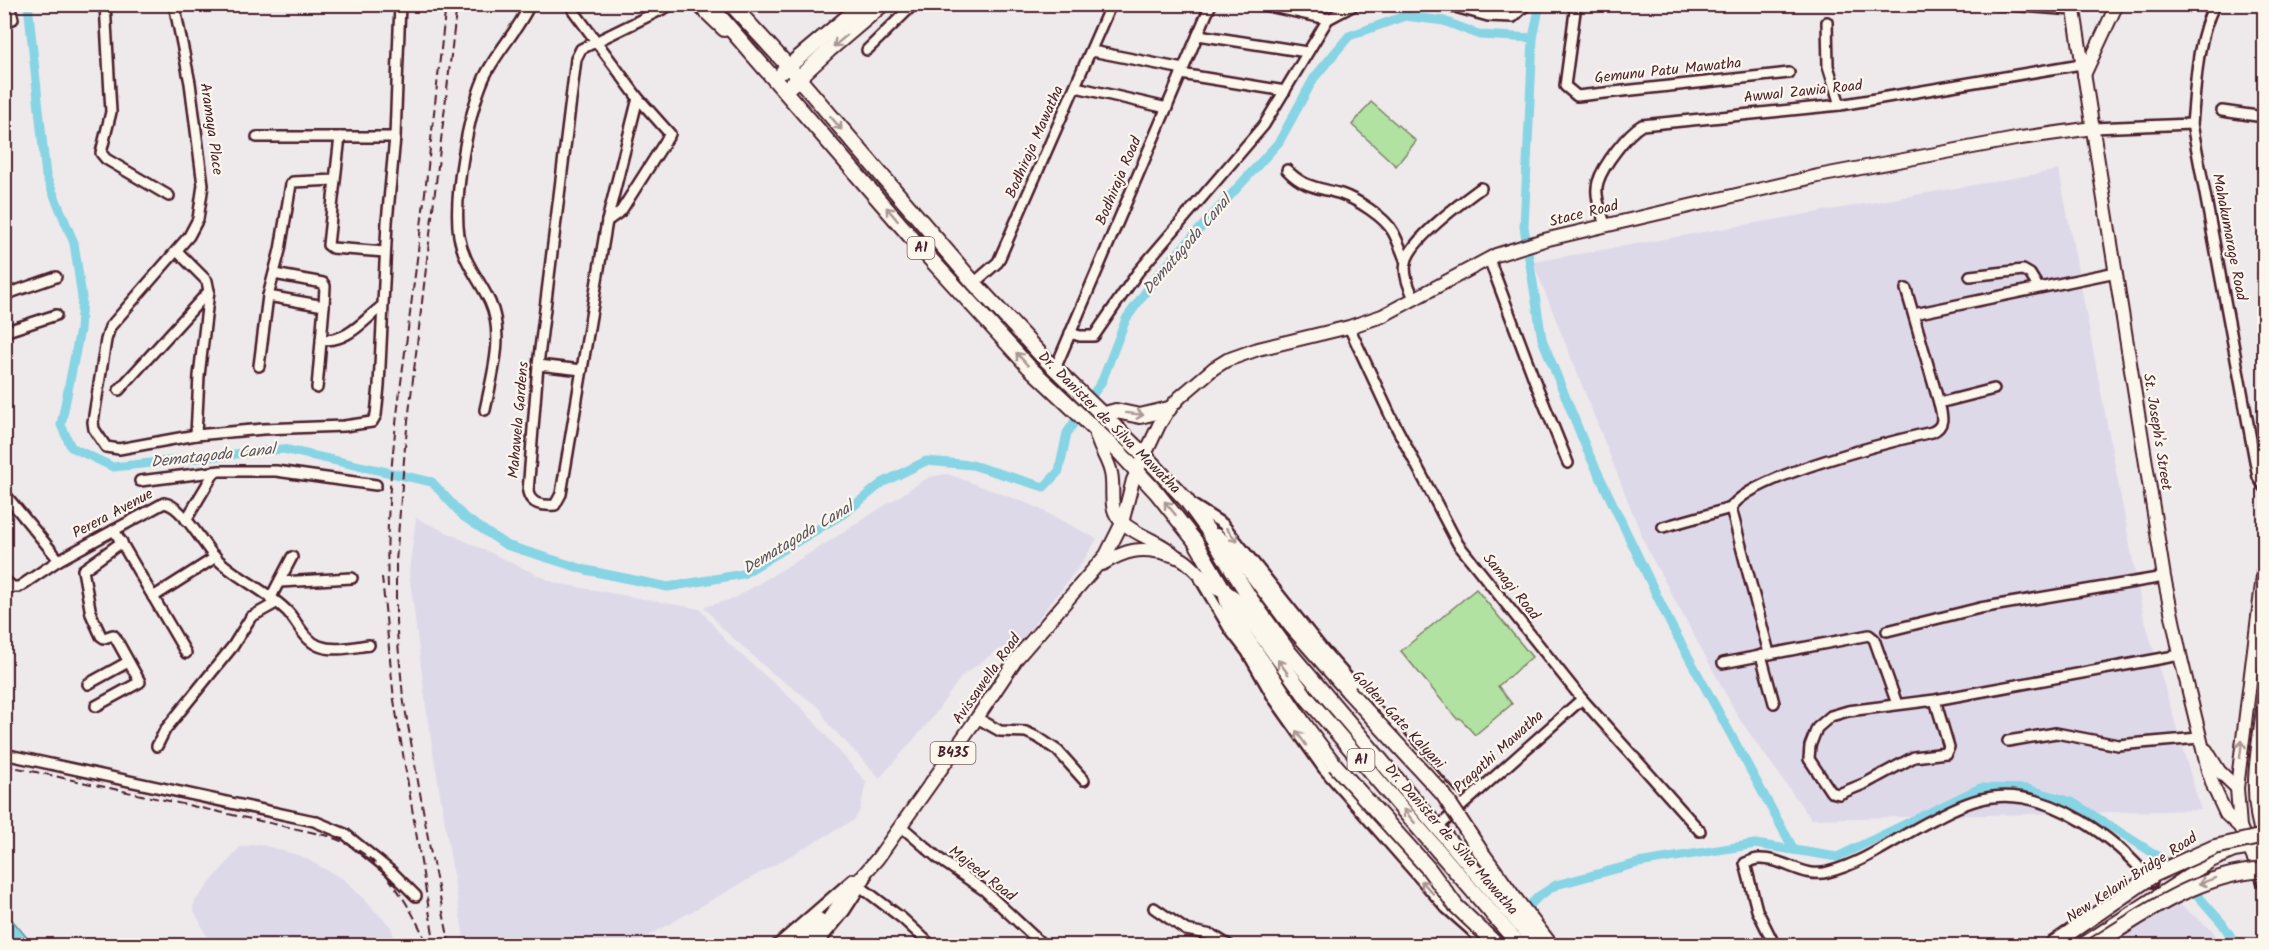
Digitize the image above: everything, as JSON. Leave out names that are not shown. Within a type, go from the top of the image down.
[{"type":"highway","name":"Dr. Danister de Silva Mawatha","points":[[709,4],[924,252],[1029,367],[1137,471],[1166,503],[1185,527],[1225,592],[1234,599],[1307,698],[1502,924],[1522,940]]},
{"type":"highway","points":[[774,78],[863,4]]},
{"type":"highway","points":[[785,90],[883,4]]},
{"type":"highway","name":"Dr. Danister de Silva Mawatha","points":[[736,7],[974,283],[1055,369],[1145,456],[1186,500],[1207,528],[1233,573],[1289,652],[1503,905],[1522,940]]},
{"type":"highway","points":[[1100,413],[1116,411],[1140,416],[1169,409]]},
{"type":"highway","name":"Golden Gate Kalyani","points":[[1207,528],[1236,553],[1292,627],[1443,794],[1494,872],[1551,945]]},
{"type":"highway","points":[[1225,592],[1227,604],[1258,656],[1295,712],[1335,765],[1428,868],[1456,906],[1498,945]]},
{"type":"highway","points":[[2049,945],[2155,874],[2215,847],[2264,838]]},
{"type":"highway","points":[[2093,945],[2187,889],[2218,878],[2265,870]]},
{"type":"highway","name":"A1","points":[[1522,940],[1538,945]]},
{"type":"main road","points":[[697,4],[764,68]]},
{"type":"main road","points":[[2082,70],[2117,4]]},
{"type":"main road","name":"St. Joseph's Street","points":[[2073,7],[2164,577],[2180,655],[2199,738],[2214,789],[2229,817],[2244,837]]},
{"type":"main road","name":"Stace Road","points":[[1137,471],[1169,409],[1200,380],[1227,360],[1258,349],[1349,327],[1382,316],[1502,254],[1605,224],[1818,176],[2021,138],[2093,128]]},
{"type":"main road","points":[[1092,427],[1108,463],[1111,473],[1113,509],[1122,523],[1166,546],[1212,587],[1225,592]]},
{"type":"main road","name":"Avissawella Road","points":[[844,897],[878,858],[1017,658],[1096,567],[1112,545],[1122,523],[1137,471]]},
{"type":"main road","points":[[1096,567],[1118,556],[1140,549],[1158,551],[1177,557]]},
{"type":"main road","points":[[2265,568],[2237,788],[2244,837],[2265,882]]},
{"type":"main road","points":[[2264,838],[2254,803],[2254,784],[2265,703]]},
{"type":"main road","name":"St. Joseph's Street","points":[[2199,738],[2220,771],[2237,788]]},
{"type":"main road","name":"New Kelani Bridge Road","points":[[2055,945],[2212,844],[2244,837],[2264,838]]},
{"type":"main road","name":"New Kelani Bridge Road","points":[[2080,945],[2222,855],[2244,837]]},
{"type":"main road","name":"B435","points":[[787,945],[844,897]]},
{"type":"main road","name":"B435","points":[[803,945],[828,920],[844,897]]},
{"type":"street","points":[[9,4],[13,19]]},
{"type":"street","points":[[105,4],[111,112],[101,153],[106,159],[169,196]]},
{"type":"street","name":"Aramaya Place","points":[[174,4],[190,83],[203,185],[198,219],[189,236],[177,251],[110,327],[106,340],[94,429],[106,447],[120,449],[195,435],[263,429],[344,426],[372,422],[376,415],[379,386],[382,306]]},
{"type":"street","points":[[321,339],[336,340],[352,332],[382,306],[394,137],[400,4]]},
{"type":"street","name":"Mahawela Gardens","points":[[638,98],[607,221],[561,494],[555,505],[545,506],[537,504],[530,498],[528,492],[538,365],[576,59],[581,49],[672,4]]},
{"type":"street","points":[[867,50],[914,4]]},
{"type":"street","name":"Bodhiraja Mawatha","points":[[974,283],[998,262],[1111,4]]},
{"type":"street","name":"Bodhiraja Road","points":[[1055,369],[1211,4]]},
{"type":"street","points":[[1260,4],[1328,20]]},
{"type":"street","points":[[1070,333],[1094,336],[1138,272],[1264,125],[1328,20],[1356,4]]},
{"type":"street","points":[[1444,4],[1488,16],[1514,17],[1527,4]]},
{"type":"street","name":"Gemunu Patu Mawatha","points":[[1576,4],[1565,86],[1577,96],[1789,73]]},
{"type":"street","points":[[1996,4],[2073,7]]},
{"type":"street","name":"Mahakumarage Road","points":[[2215,4],[2209,15],[2198,66],[2192,124],[2258,477],[2265,486]]},
{"type":"street","points":[[485,410],[496,360],[495,315],[463,254],[459,234],[458,199],[467,141],[485,77],[529,8]]},
{"type":"street","points":[[573,10],[638,98],[670,134],[621,211],[607,221]]},
{"type":"street","points":[[1827,22],[1828,66],[1840,105]]},
{"type":"street","points":[[1198,35],[1307,52]]},
{"type":"street","points":[[1092,51],[1285,91]]},
{"type":"street","name":"Awwal Zawia Road","points":[[1605,224],[1597,196],[1598,182],[1633,130],[1642,125],[1840,105],[2082,70]]},
{"type":"street","points":[[1076,87],[1167,108]]},
{"type":"street","points":[[2222,111],[2265,117]]},
{"type":"street","points":[[2093,128],[2192,124]]},
{"type":"street","points":[[4,134],[4,157]]},
{"type":"street","points":[[257,136],[394,137]]},
{"type":"street","points":[[340,137],[328,245],[332,248],[385,252]]},
{"type":"street","points":[[1287,170],[1298,181],[1306,185],[1342,195],[1363,205],[1392,230],[1406,262],[1406,274],[1414,298]]},
{"type":"street","points":[[259,366],[268,296],[280,250],[291,184],[293,182],[335,180]]},
{"type":"street","points":[[1406,262],[1440,219],[1481,188]]},
{"type":"street","points":[[177,251],[207,281],[209,291],[195,435]]},
{"type":"street","points":[[1489,259],[1568,462]]},
{"type":"street","points":[[1970,276],[2023,270],[2030,274],[2038,287]]},
{"type":"street","points":[[1914,314],[2116,272]]},
{"type":"street","points":[[274,274],[319,281],[325,286],[317,388]]},
{"type":"street","points":[[4,295],[56,277]]},
{"type":"street","points":[[1774,703],[1731,508],[1735,501],[1748,492],[1791,472],[1936,430],[1943,420],[1906,289]]},
{"type":"street","points":[[119,390],[209,291]]},
{"type":"street","points":[[268,296],[324,306]]},
{"type":"street","points":[[4,332],[56,315]]},
{"type":"street","name":"Samagi Road","points":[[1349,327],[1391,417],[1454,536],[1474,566],[1582,699],[1700,831]]},
{"type":"street","points":[[538,365],[582,370]]},
{"type":"street","points":[[1939,403],[1994,389]]},
{"type":"street","points":[[140,481],[214,473],[276,471],[376,485]]},
{"type":"street","points":[[186,520],[214,473]]},
{"type":"street","points":[[4,493],[59,560]]},
{"type":"street","points":[[1186,500],[1223,524],[1325,652],[1461,806]]},
{"type":"street","name":"Perera Avenue","points":[[4,580],[13,587],[19,587],[59,560],[164,503],[173,506],[216,557],[286,610],[302,632],[315,644],[337,649],[369,645]]},
{"type":"street","points":[[1663,527],[1731,508]]},
{"type":"street","points":[[114,530],[186,653]]},
{"type":"street","points":[[96,706],[140,681],[115,636],[104,638],[101,636],[91,614],[83,570],[122,542]]},
{"type":"street","points":[[153,597],[216,557]]},
{"type":"street","points":[[157,746],[165,730],[233,646],[251,617],[273,601],[292,557]]},
{"type":"street","points":[[1193,569],[1230,630],[1247,652],[1274,699],[1323,768],[1439,900],[1473,931],[1482,945],[1502,924]]},
{"type":"street","points":[[1887,631],[1980,608],[2164,577]]},
{"type":"street","points":[[280,582],[352,578]]},
{"type":"street","points":[[1723,663],[1869,635],[1874,639],[1897,704]]},
{"type":"street","points":[[1935,700],[1949,747],[1948,751],[1914,757],[1855,789],[1839,794],[1832,792],[1809,759],[1810,746],[1816,728],[1831,716],[1897,704],[1935,700],[2180,655]]},
{"type":"street","points":[[88,684],[128,662]]},
{"type":"street","name":"Pragathi Mawatha","points":[[1437,828],[1582,699]]},
{"type":"street","points":[[977,718],[1000,731],[1026,732],[1039,738],[1058,751],[1084,780]]},
{"type":"street","points":[[2008,741],[2056,733],[2118,745],[2199,738]]},
{"type":"street","points":[[4,754],[314,821],[345,834],[393,873],[416,896]]},
{"type":"street","points":[[1775,945],[1757,910],[1745,863],[1758,859],[1808,873],[1827,873],[1869,856],[1935,818],[1975,801],[1994,797],[2015,796],[2070,815],[2109,838],[2156,879]]},
{"type":"street","name":"Majeed Road","points":[[901,826],[938,858],[984,890],[1044,945]]},
{"type":"street","points":[[817,945],[844,912],[878,858]]},
{"type":"street","points":[[776,945],[878,858]]},
{"type":"street","points":[[861,887],[932,945]]},
{"type":"street","points":[[1154,908],[1186,930],[1196,934],[1212,935],[1230,945]]},
{"type":"shaded area","points":[[2059,170],[2143,614],[2201,810],[1811,819],[1740,720],[1647,549],[1533,262]]},
{"type":"shaded area","points":[[948,474],[1032,505],[1097,539],[1081,564],[1020,642],[996,651],[962,676],[929,722],[880,778],[829,725],[820,708],[772,673],[725,631],[704,607],[733,599],[825,544],[929,477]]},
{"type":"shaded area","points":[[416,518],[555,583],[700,609],[727,642],[803,709],[866,782],[860,810],[854,820],[632,945],[465,945],[428,721],[409,572]]},
{"type":"shaded area","points":[[259,844],[301,856],[345,880],[391,927],[396,945],[211,945],[193,908],[195,901],[240,847]]},
{"type":"shaded area","points":[[2175,901],[2212,930],[2222,945],[2106,946]]},
{"type":"green space","points":[[1371,102],[1416,141],[1396,166],[1352,125]]},
{"type":"green space","points":[[1476,589],[1532,657],[1498,686],[1512,704],[1475,735],[1460,718],[1457,719],[1401,651]]},
{"type":"water","points":[[4,910],[33,945],[5,945]]},
{"type":"waterway","name":"Dematagoda Canal","points":[[28,4],[46,176],[74,243],[82,297],[80,330],[61,425],[71,447],[113,467],[283,449],[432,482],[464,517],[506,545],[586,570],[668,587],[743,574],[845,513],[882,483],[926,461],[972,465],[1044,487],[1059,471],[1067,433],[1102,381],[1126,319],[1157,276],[1279,142],[1314,78],[1349,36],[1405,16],[1444,21],[1480,35],[1533,38]]},
{"type":"waterway","points":[[1540,4],[1533,38],[1524,227],[1542,339],[1587,450],[1671,625],[1794,850],[1837,857],[1980,788],[2028,789],[2072,802],[2169,863],[2222,923],[2237,946]]},
{"type":"waterway","points":[[1521,914],[1539,896],[1556,885],[1638,863],[1755,844],[1794,850]]},
{"type":"railway","points":[[388,587],[388,514],[394,442],[446,4]]},
{"type":"railway","points":[[450,946],[403,697],[396,622],[396,562],[405,447],[457,4]]},
{"type":"railway","points":[[382,577],[394,700],[435,946]]},
{"type":"railway","points":[[4,765],[329,836],[358,850],[380,868],[408,906],[428,946]]}]
